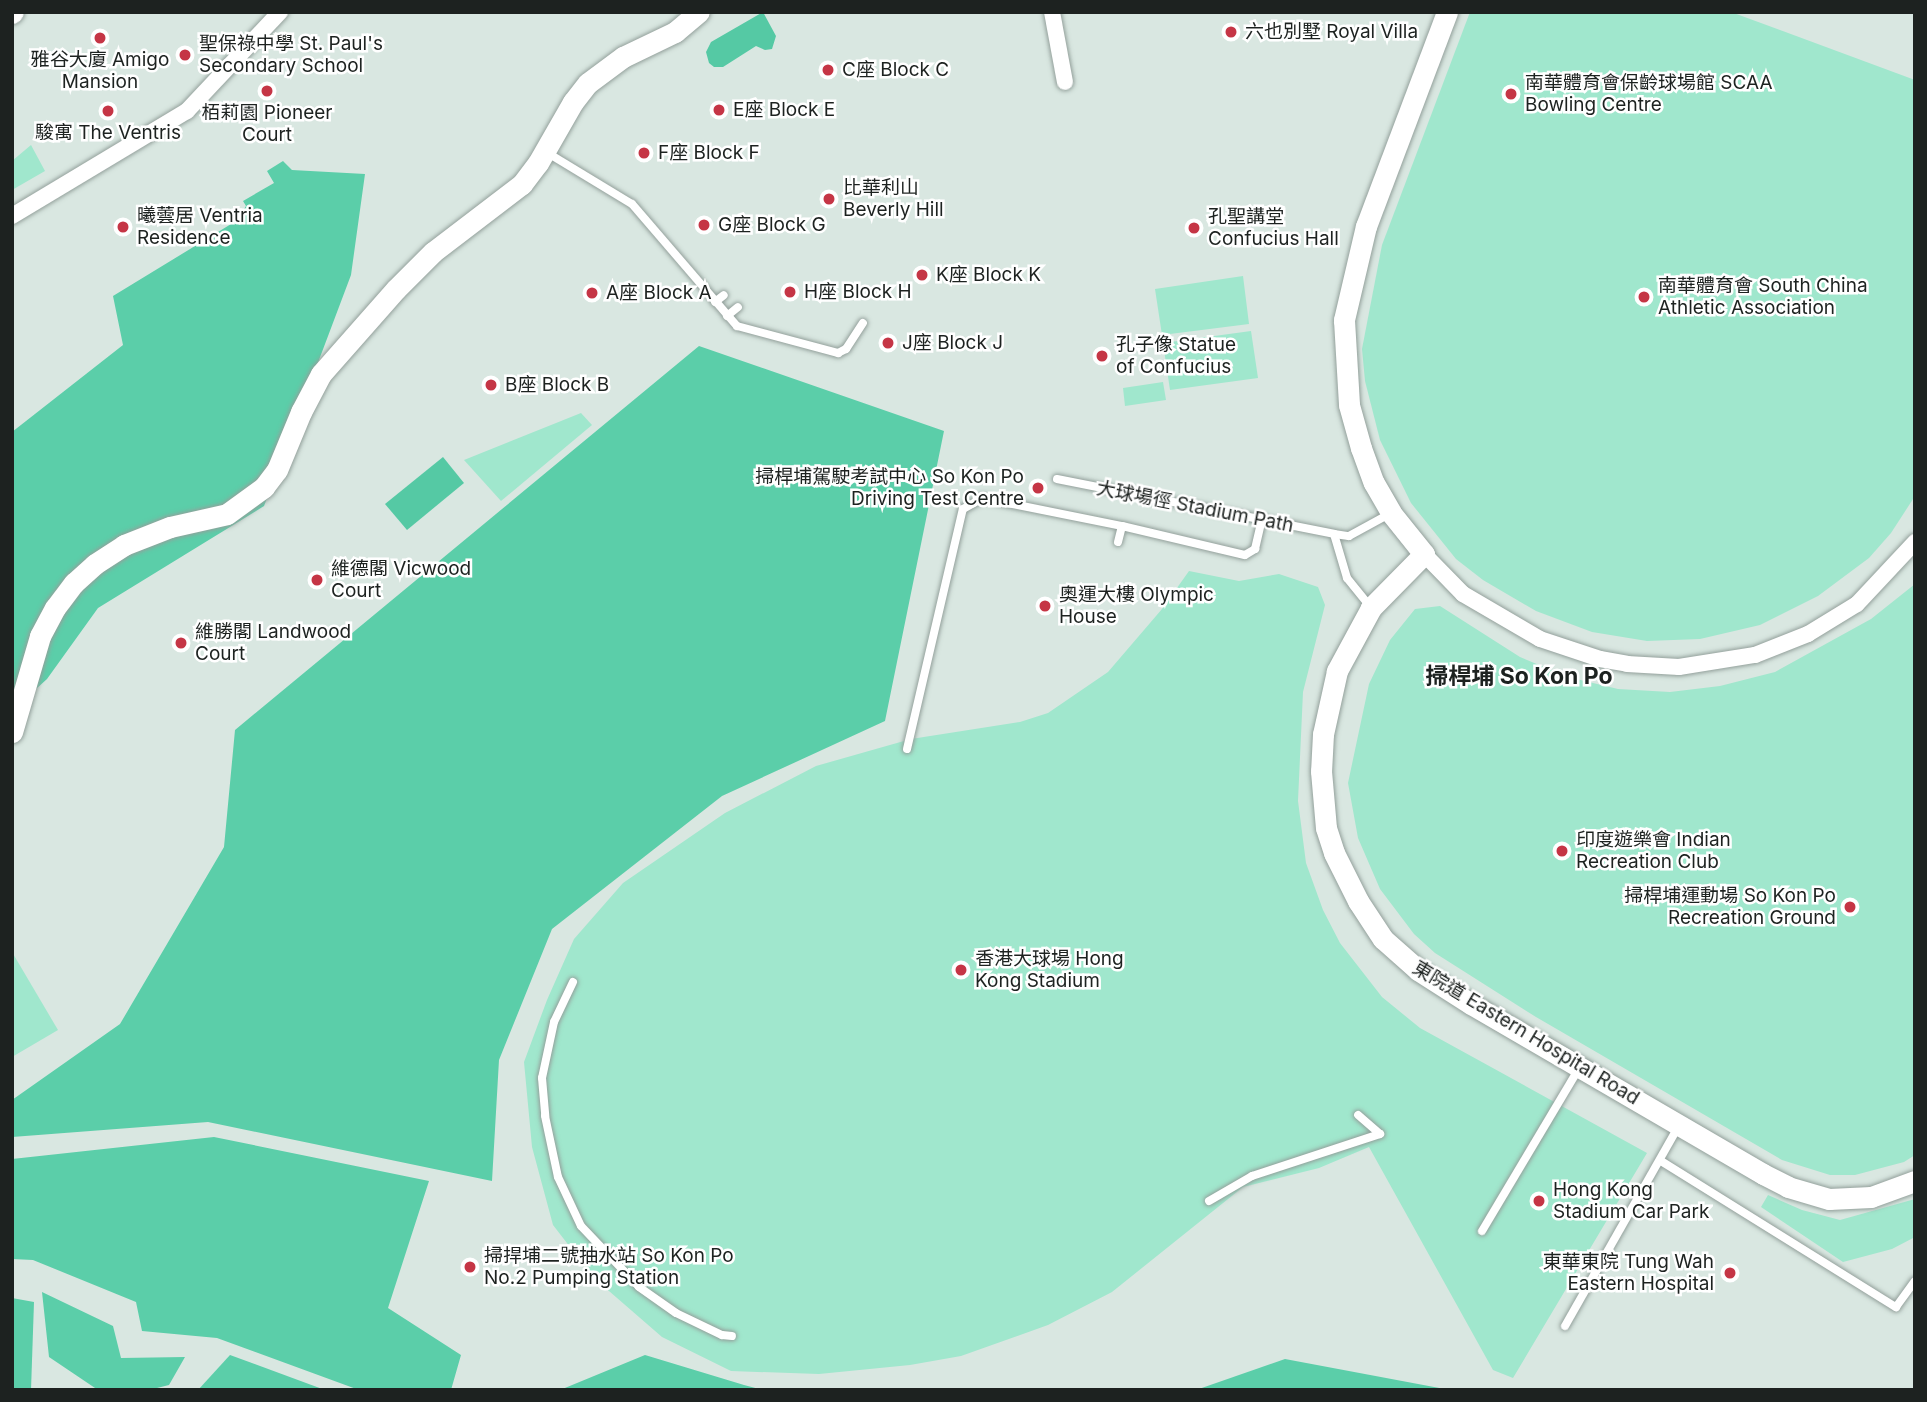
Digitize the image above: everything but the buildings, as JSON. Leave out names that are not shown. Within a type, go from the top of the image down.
[{"type":"street","points":[[12,216],[187,111],[280,12]]},
{"type":"street","points":[[12,733],[40,636],[55,608],[74,583],[95,564],[138,538],[226,513],[255,495],[277,470],[301,412],[331,362],[404,280],[448,241],[513,193],[546,152],[573,102],[598,74],[622,57],[675,32],[699,12]]},
{"type":"street","points":[[1052,12],[1065,82]]},
{"type":"street","points":[[1447,12],[1366,226],[1344,320],[1349,405],[1361,448],[1374,483],[1391,513],[1424,554],[1463,594],[1540,639],[1600,659],[1679,667],[1755,655],[1808,634],[1857,604],[1915,542]]},
{"type":"street","name":"東院道 Eastern Hospital Road","points":[[1424,554],[1371,608],[1338,671],[1324,734],[1321,771],[1326,828],[1345,876],[1370,920],[1395,952],[1471,1004],[1763,1174],[1810,1195],[1829,1199],[1871,1197],[1915,1181]]},
{"type":"lane","points":[[546,152],[632,204],[727,316],[745,329],[838,353],[846,349],[863,323]]},
{"type":"lane","points":[[715,302],[724,296]]},
{"type":"lane","points":[[727,316],[738,307]]},
{"type":"lane","name":"大球場徑 Stadium Path","points":[[1057,479],[1349,536],[1391,513]]},
{"type":"lane","points":[[907,749],[963,509],[983,498],[1122,526],[1245,555],[1255,549],[1262,519]]},
{"type":"lane","points":[[1118,542],[1122,526]]},
{"type":"lane","points":[[1334,534],[1347,578],[1371,608]]},
{"type":"lane","points":[[573,982],[554,1022],[542,1078],[545,1116],[558,1177],[581,1226],[639,1287],[676,1313],[722,1335],[732,1336]]},
{"type":"lane","points":[[1482,1231],[1579,1067]]},
{"type":"lane","points":[[1209,1201],[1252,1176],[1380,1134],[1358,1115]]},
{"type":"lane","points":[[1565,1326],[1661,1161],[1679,1125]]},
{"type":"lane","points":[[1661,1161],[1896,1307],[1915,1280]]},
{"type":"shaded area","points":[[763,12],[776,36],[772,49],[765,50],[756,46],[723,67],[714,67],[709,63],[706,52],[711,42]]},
{"type":"shaded area","name":"南華體育會 South China Athletic Association","points":[[1470,12],[1731,12],[1915,80],[1915,496],[1891,533],[1869,558],[1818,596],[1760,625],[1700,639],[1647,641],[1592,632],[1536,611],[1483,580],[1456,559],[1411,503],[1380,440],[1365,381],[1362,349],[1382,245]]},
{"type":"shaded area","points":[[31,145],[45,171],[12,190],[12,161]]},
{"type":"shaded area","points":[[283,161],[292,170],[365,174],[351,275],[264,506],[98,608],[47,679],[24,700],[12,725],[12,432],[123,345],[113,296],[236,221],[246,206],[243,201],[274,183],[267,171]]},
{"type":"shaded area","points":[[1243,276],[1249,324],[1162,335],[1155,289]]},
{"type":"shaded area","points":[[1251,331],[1258,378],[1170,390],[1163,343]]},
{"type":"shaded area","points":[[699,346],[944,431],[885,721],[722,796],[552,929],[499,1060],[492,1181],[208,1122],[12,1137],[12,1100],[120,1024],[224,847],[235,730]]},
{"type":"shaded area","points":[[1163,382],[1166,400],[1125,406],[1123,388]]},
{"type":"shaded area","points":[[581,413],[592,425],[501,501],[464,460]]},
{"type":"shaded area","points":[[443,457],[464,483],[407,530],[385,504]]},
{"type":"shaded area","name":"香港大球場 Hong Kong Stadium","points":[[1189,571],[1239,581],[1279,574],[1318,587],[1325,605],[1303,692],[1298,801],[1306,863],[1323,910],[1340,943],[1382,997],[1420,1028],[1647,1153],[1513,1378],[1493,1370],[1369,1147],[1319,1168],[1243,1187],[1112,1292],[1048,1325],[961,1356],[910,1365],[819,1374],[731,1371],[662,1337],[594,1278],[553,1225],[532,1147],[524,1062],[574,939],[623,883],[725,813],[816,766],[911,739],[1020,722],[1048,713],[1108,672],[1162,609]]},
{"type":"shaded area","points":[[1915,584],[1915,1155],[1904,1162],[1855,1175],[1830,1175],[1782,1160],[1536,1017],[1435,953],[1414,934],[1380,889],[1358,838],[1348,783],[1369,684],[1390,640],[1415,609],[1440,606],[1520,657],[1568,677],[1618,689],[1670,692],[1720,686],[1775,672],[1871,619]]},
{"type":"shaded area","points":[[12,952],[58,1030],[12,1057]]},
{"type":"shaded area","points":[[214,1137],[429,1181],[388,1308],[461,1355],[451,1390],[359,1390],[217,1338],[142,1331],[136,1302],[33,1260],[12,1259],[12,1159]]},
{"type":"shaded area","points":[[1768,1195],[1802,1210],[1840,1220],[1915,1199],[1915,1237],[1892,1249],[1843,1262],[1761,1207]]},
{"type":"shaded area","points":[[42,1292],[113,1326],[121,1358],[185,1357],[169,1385],[149,1390],[98,1390],[49,1357]]},
{"type":"shaded area","points":[[12,1298],[34,1302],[31,1390],[12,1390]]},
{"type":"shaded area","points":[[230,1355],[325,1390],[198,1390]]},
{"type":"shaded area","points":[[645,1355],[744,1385],[763,1390],[560,1390]]},
{"type":"shaded area","points":[[1285,1359],[1450,1390],[1196,1390]]},
{"type":"place","name":"六也別墅 Royal Villa","points":[[1231,32]]},
{"type":"place","name":"雅谷大廈 Amigo Mansion","points":[[100,38]]},
{"type":"place","name":"聖保祿中學 St. Paul's Secondary School","points":[[185,55]]},
{"type":"place","name":"C座 Block C","points":[[828,70]]},
{"type":"place","name":"栢莉園 Pioneer Court","points":[[267,91]]},
{"type":"place","name":"南華體育會保齡球場館 SCAA Bowling Centre","points":[[1511,94]]},
{"type":"place","name":"E座 Block E","points":[[719,110]]},
{"type":"place","name":"駿寓 The Ventris","points":[[108,111]]},
{"type":"place","name":"F座 Block F","points":[[644,153]]},
{"type":"place","name":"比華利山 Beverly Hill","points":[[829,199]]},
{"type":"place","name":"G座 Block G","points":[[704,225]]},
{"type":"place","name":"曦蕓居 Ventria Residence","points":[[123,227]]},
{"type":"place","name":"孔聖講堂 Confucius Hall","points":[[1194,228]]},
{"type":"place","name":"K座 Block K","points":[[922,275]]},
{"type":"place","name":"H座 Block H","points":[[790,292]]},
{"type":"place","name":"A座 Block A","points":[[592,293]]},
{"type":"place","name":"南華體育會 South China Athletic Association","points":[[1644,297]]},
{"type":"place","name":"J座 Block J","points":[[888,343]]},
{"type":"place","name":"孔子像 Statue of Confucius","points":[[1102,356]]},
{"type":"place","name":"B座 Block B","points":[[491,385]]},
{"type":"place","name":"掃桿埔駕駛考試中心 So Kon Po Driving Test Centre","points":[[1038,488]]},
{"type":"place","name":"維德閣 Vicwood Court","points":[[317,580]]},
{"type":"place","name":"奧運大樓 Olympic House","points":[[1045,606]]},
{"type":"place","name":"維勝閣 Landwood Court","points":[[181,643]]},
{"type":"place","name":"印度遊樂會 Indian Recreation Club","points":[[1562,851]]},
{"type":"place","name":"掃桿埔運動場 So Kon Po Recreation Ground","points":[[1850,907]]},
{"type":"place","name":"香港大球場 Hong Kong Stadium","points":[[961,970]]},
{"type":"place","name":"Hong Kong Stadium Car Park","points":[[1539,1201]]},
{"type":"place","name":"掃捍埔二號抽水站 So Kon Po No.2 Pumping Station","points":[[470,1267]]},
{"type":"place","name":"東華東院 Tung Wah Eastern Hospital","points":[[1730,1273]]},
{"type":"district","name":"掃桿埔 So Kon Po","points":[[1519,676]]}]
